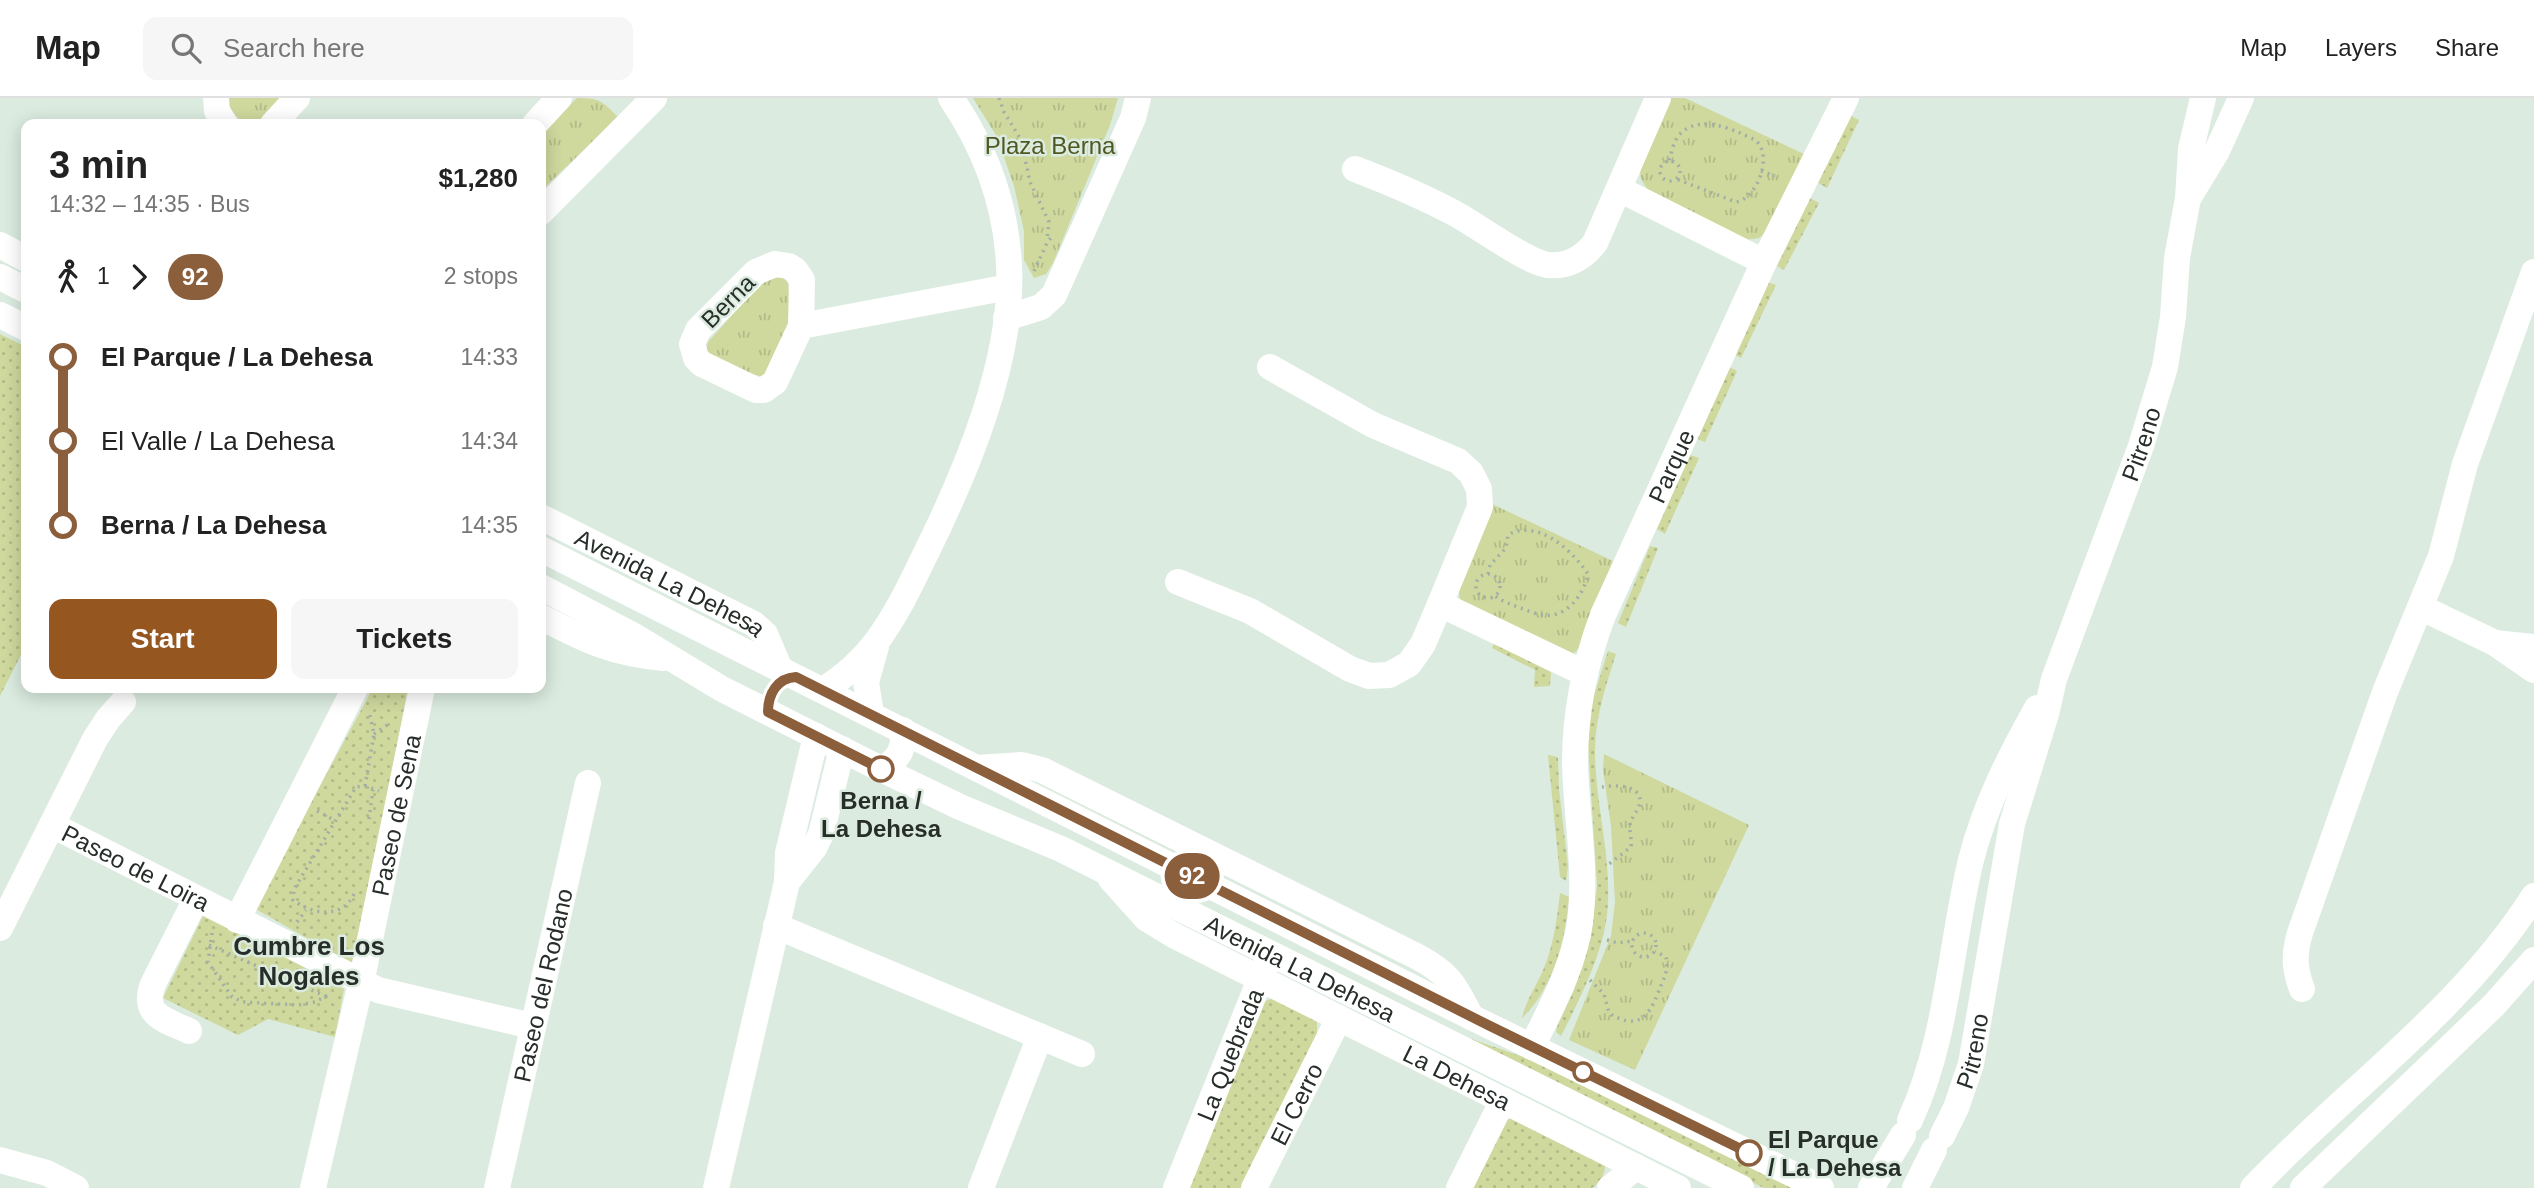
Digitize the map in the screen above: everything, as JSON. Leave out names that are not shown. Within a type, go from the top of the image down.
[{"type":"street","points":[[216,98],[222,119]]},
{"type":"street","points":[[278,119],[297,98]]},
{"type":"street","points":[[540,119],[559,98]]},
{"type":"street","points":[[871,714],[866,682],[879,639],[919,568],[966,466],[990,394],[1006,318],[1009,287],[1007,242],[998,195],[979,144],[951,98]]},
{"type":"street","points":[[1006,318],[1041,307],[1055,295],[1133,118],[1138,98]]},
{"type":"street","points":[[1355,169],[1440,205],[1529,258],[1549,265],[1570,263],[1588,252],[1595,243],[1658,98]]},
{"type":"street","name":"Parque","points":[[1532,1047],[1569,968],[1580,924],[1582,886],[1576,729],[1584,673],[1603,615],[1764,262],[1846,98]]},
{"type":"street","name":"Pitreno","points":[[1916,1188],[1956,1108],[1971,1064],[2012,824],[2046,715],[2054,679],[2129,480],[2159,389],[2169,342],[2177,258],[2188,198],[2191,149],[2203,98]]},
{"type":"street","name":"Pitreno","points":[[2188,198],[2217,151],[2241,98]]},
{"type":"street","points":[[546,207],[644,101]]},
{"type":"street","points":[[1619,189],[1764,262]]},
{"type":"street","points":[[0,245],[21,256]]},
{"type":"street","name":"Berna","points":[[768,265],[789,266],[799,275],[802,287],[801,326],[775,382],[764,390],[749,388],[709,369],[696,358],[693,351],[692,344],[698,330],[756,272],[768,265]]},
{"type":"street","points":[[2302,989],[2295,962],[2300,933],[2385,692],[2422,608],[2441,556],[2472,441],[2534,272]]},
{"type":"street","points":[[0,277],[21,288]]},
{"type":"street","points":[[801,326],[1009,287]]},
{"type":"street","points":[[0,315],[21,326]]},
{"type":"street","points":[[1178,582],[1250,611],[1350,669],[1368,676],[1389,675],[1409,664],[1423,644],[1480,507],[1479,489],[1471,473],[1458,461],[1373,425],[1270,367]]},
{"type":"street","name":"Avenida La Dehesa","points":[[546,520],[754,624],[765,634],[788,673]]},
{"type":"street","name":"Avenida La Dehesa","points":[[546,552],[1471,1017],[1821,1188]]},
{"type":"street","name":"Avenida La Dehesa","points":[[546,590],[606,620],[722,689],[881,769],[980,816],[1061,849],[1741,1188]]},
{"type":"street","points":[[1440,604],[1584,673]]},
{"type":"street","points":[[2422,608],[2495,643],[2534,670]]},
{"type":"street","name":"Avenida La Dehesa","points":[[546,620],[601,647],[639,656],[671,659]]},
{"type":"street","points":[[823,690],[846,675],[879,639]]},
{"type":"street","points":[[2495,643],[2534,647]]},
{"type":"street","points":[[768,712],[769,699],[788,673]]},
{"type":"street","name":"Pitreno","points":[[1871,1188],[1906,1127],[1933,1061],[1970,862],[1984,818],[2007,763],[2054,679]]},
{"type":"street","points":[[189,1031],[155,1014],[149,1004],[153,984],[217,910],[352,693]]},
{"type":"street","name":"Paseo de Sena","points":[[313,1188],[361,983],[421,693]]},
{"type":"street","points":[[0,928],[101,728],[124,702]]},
{"type":"street","points":[[881,769],[897,758],[902,750],[904,730]]},
{"type":"street","points":[[716,1188],[787,882],[788,853],[816,736]]},
{"type":"street","points":[[787,882],[814,848],[821,834],[842,749]]},
{"type":"street","points":[[977,768],[1022,765],[1042,770],[1418,957],[1437,967],[1449,978],[1471,1017]]},
{"type":"street","name":"Paseo del Rodano","points":[[497,1188],[587,783]]},
{"type":"street","name":"Paseo de Loira","points":[[52,825],[361,983],[398,996],[532,1026]]},
{"type":"street","name":"La Dehesa","points":[[1103,870],[1137,909],[1160,928],[1678,1188]]},
{"type":"street","points":[[2253,1188],[2409,1042],[2482,966],[2534,896]]},
{"type":"street","name":"La Quebrada","points":[[1176,1188],[1259,978],[1287,923]]},
{"type":"street","points":[[776,926],[1082,1054]]},
{"type":"street","points":[[2303,1188],[2494,1004],[2532,962],[2525,945],[2505,937]]},
{"type":"street","points":[[1953,956],[1958,951],[1972,948],[1979,950],[1989,960]]},
{"type":"street","name":"El Cerro","points":[[1254,1188],[1339,1018]]},
{"type":"street","points":[[981,1188],[1040,1037]]},
{"type":"street","points":[[1459,1188],[1503,1100]]},
{"type":"street","points":[[0,1160],[47,1173],[76,1188]]},
{"type":"street","points":[[1610,1188],[1636,1167]]},
{"type":"path","points":[[999,98],[1021,140],[1031,182],[1049,222],[1047,243],[1034,271]]},
{"type":"path","points":[[1669,160],[1680,166],[1680,173],[1676,179],[1670,181],[1661,176],[1661,166],[1669,160],[1675,141],[1688,128],[1701,123],[1727,127],[1753,139],[1759,144],[1764,160],[1751,196],[1743,201],[1736,202],[1676,179]]},
{"type":"path","points":[[1761,171],[1775,176]]},
{"type":"path","points":[[1528,529],[1542,534],[1580,562],[1588,574],[1588,585],[1577,600],[1560,614],[1544,616],[1495,596],[1484,597],[1477,588],[1478,580],[1488,574],[1490,565],[1507,548],[1508,535],[1517,530],[1528,529]]},
{"type":"path","points":[[1488,574],[1495,576],[1500,582],[1500,590],[1495,596]]},
{"type":"path","points":[[354,693],[368,709],[374,734],[365,786]]},
{"type":"path","points":[[1602,787],[1615,784],[1634,791],[1640,798],[1640,804],[1630,824],[1631,847],[1609,864]]},
{"type":"path","points":[[356,890],[352,900],[332,913],[306,910],[293,900],[294,889],[345,801],[356,787],[365,786],[373,790],[367,828]]},
{"type":"path","points":[[217,910],[208,962],[232,997],[243,1002],[299,1005],[315,1003],[325,996],[361,983]]},
{"type":"path","points":[[1607,940],[1619,943],[1633,941],[1642,933],[1650,934],[1656,943],[1655,951],[1646,957],[1638,955],[1633,949],[1633,941]]},
{"type":"path","points":[[209,944],[325,996]]},
{"type":"path","points":[[1590,980],[1604,994],[1609,1013],[1629,1022],[1640,1020],[1653,1006],[1669,970],[1666,957],[1655,951]]},
{"type":"green space","points":[[225,98],[282,98],[264,119],[239,119]]},
{"type":"green space","points":[[577,98],[600,102],[618,117],[546,186],[546,129]]},
{"type":"green space","name":"Plaza Berna","points":[[973,98],[1118,98],[1110,125],[1046,274],[1034,278],[1024,260],[1024,231],[1014,186],[997,137]]},
{"type":"green space","points":[[1670,98],[1685,98],[1804,154],[1765,233],[1759,238],[1745,240],[1649,192],[1641,179],[1640,171]]},
{"type":"green space","points":[[1851,116],[1859,120],[1827,188],[1817,182]]},
{"type":"green space","points":[[1810,198],[1819,203],[1784,270],[1777,266]]},
{"type":"green space","points":[[781,277],[788,282],[791,318],[764,377],[735,370],[706,352],[708,342],[765,279]]},
{"type":"green space","points":[[1767,282],[1776,285],[1741,358],[1733,354]]},
{"type":"green space","points":[[0,334],[21,344],[21,655],[0,696]]},
{"type":"green space","points":[[1729,367],[1737,371],[1705,442],[1697,439]]},
{"type":"green space","points":[[1690,455],[1699,458],[1665,534],[1657,529]]},
{"type":"green space","points":[[1492,504],[1613,561],[1580,647],[1572,655],[1460,600],[1458,587]]},
{"type":"green space","points":[[1650,546],[1658,548],[1626,627],[1618,623]]},
{"type":"green space","points":[[1494,643],[1551,672],[1550,686],[1534,687],[1535,670],[1492,648]]},
{"type":"green space","points":[[1608,651],[1616,654],[1599,712],[1595,747],[1608,879],[1606,922],[1594,966],[1561,1036],[1556,1032],[1557,1027],[1574,990],[1591,937],[1597,886],[1588,744],[1592,702]]},
{"type":"green space","points":[[370,693],[407,693],[354,965],[254,908]]},
{"type":"green space","points":[[1604,754],[1749,825],[1635,1070],[1569,1040],[1611,936],[1615,902],[1611,826],[1603,770]]},
{"type":"green space","points":[[1548,755],[1558,757],[1568,866],[1566,881],[1560,877]]},
{"type":"green space","points":[[1560,893],[1569,897],[1561,946],[1542,993],[1522,1018],[1550,950]]},
{"type":"green space","points":[[205,912],[344,989],[335,1037],[268,1019],[238,1035],[163,998]]},
{"type":"green space","points":[[1273,998],[1317,1020],[1317,1035],[1242,1188],[1187,1188],[1263,1002]]},
{"type":"green space","points":[[1457,1034],[1546,1065],[1793,1188],[1764,1188],[1536,1077]]},
{"type":"green space","points":[[1511,1118],[1605,1164],[1600,1180],[1592,1188],[1468,1188],[1506,1121]]},
{"type":"bus line","name":"92","points":[[881,769],[768,712],[769,699],[776,686],[784,679],[796,677],[1488,1025],[1749,1153]]},
{"type":"place","name":"Berna / La Dehesa","points":[[881,769]]},
{"type":"place","name":"El Parque / La Dehesa","points":[[1749,1153]]},
{"type":"district","name":"Cumbre Los Nogales","points":[[309,961]]}]
